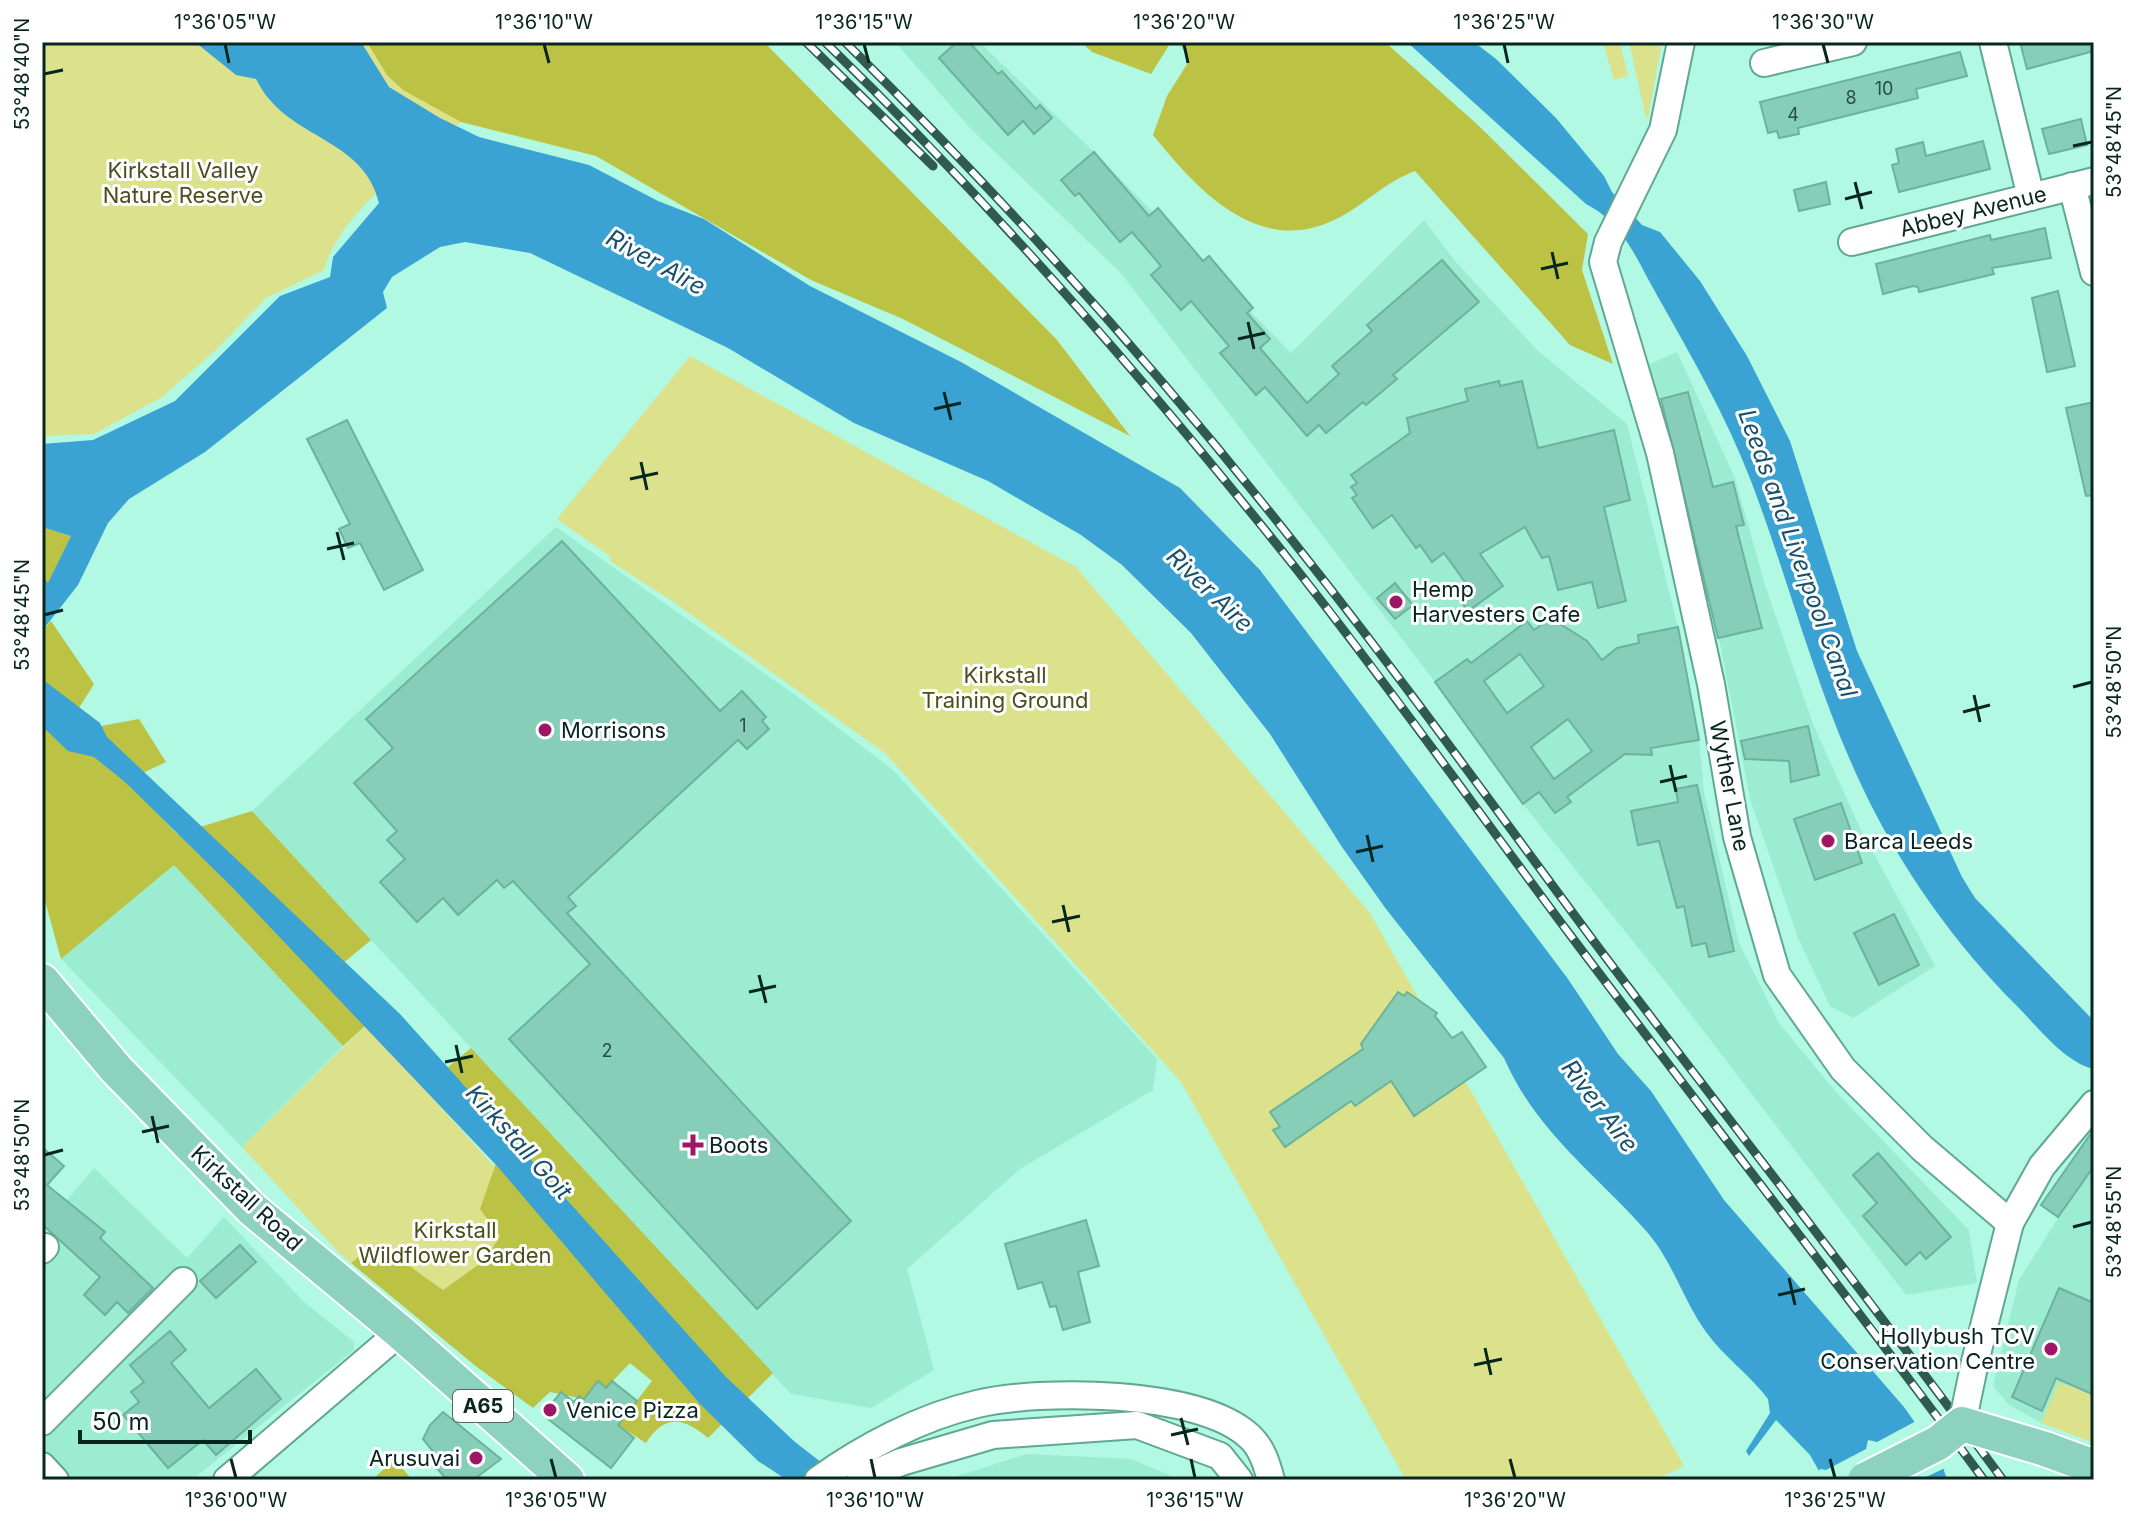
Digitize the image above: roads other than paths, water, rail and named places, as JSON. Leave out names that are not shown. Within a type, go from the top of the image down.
[{"type":"main road","name":"Kirkstall Road","points":[[42,981],[116,1069],[252,1209],[400,1332]]},
{"type":"main road","name":"A65","points":[[400,1332],[567,1480]]},
{"type":"main road","points":[[1865,1480],[1938,1443],[1962,1424],[2094,1467]]},
{"type":"street","name":"Wyther Lane","points":[[1681,42],[1663,130],[1608,242],[1603,262],[1646,397],[1660,453],[1711,684],[1737,837],[1777,975],[1843,1069],[1922,1148],[2010,1223]]},
{"type":"street","points":[[1764,63],[1853,42]]},
{"type":"street","points":[[1993,42],[2031,197]]},
{"type":"street","points":[[2083,184],[2094,272]]},
{"type":"street","name":"Abbey Avenue","points":[[1852,242],[2083,184]]},
{"type":"street","points":[[1962,1424],[2010,1223],[2042,1166],[2094,1104]]},
{"type":"street","points":[[42,1422],[183,1281]]},
{"type":"street","points":[[238,1477],[400,1332]]},
{"type":"street","points":[[853,1475],[934,1417],[979,1403],[1086,1394],[1171,1403],[1227,1422],[1249,1436],[1262,1453],[1271,1480]]},
{"type":"street","points":[[1161,1431],[1171,1403]]},
{"type":"street","points":[[818,1480],[853,1475],[993,1435],[1137,1425],[1161,1431],[1220,1456],[1239,1480]]},
{"type":"street","points":[[42,1466],[55,1480]]},
{"type":"water","name":"River Aire","points":[[195,42],[361,42],[389,87],[440,118],[479,137],[589,165],[658,201],[704,219],[810,286],[961,362],[1180,488],[1260,570],[1568,979],[1618,1054],[1651,1091],[1724,1200],[1904,1407],[1940,1458],[1947,1480],[1824,1480],[1810,1455],[1776,1420],[1749,1456],[1746,1451],[1770,1413],[1768,1399],[1706,1332],[1664,1256],[1647,1232],[1568,1151],[1533,1109],[1504,1058],[1386,909],[1342,847],[1270,734],[1191,633],[1122,565],[1081,535],[988,481],[854,423],[728,348],[530,253],[465,242],[440,247],[392,277],[383,292],[387,308],[205,452],[129,499],[108,523],[78,585],[42,631],[42,576],[48,583],[71,536],[42,527],[42,444],[93,440],[175,401],[280,296],[330,277],[333,257],[379,203],[372,183],[347,155],[284,113],[268,98],[256,79],[236,75]]},
{"type":"water","name":"Leeds and Liverpool Canal","points":[[1407,42],[1474,42],[1496,59],[1556,118],[1604,176],[1612,192],[1642,225],[1660,232],[1700,281],[1747,356],[1790,441],[1857,651],[1962,877],[1975,898],[2094,1021],[2094,1069],[2073,1059],[2052,1043],[1973,958],[1916,882],[1883,827],[1834,721],[1731,433],[1629,244],[1611,222],[1586,204]]},
{"type":"water","points":[[42,679],[100,723],[107,737],[400,1014],[726,1377],[795,1442],[844,1480],[787,1480],[758,1461],[700,1404],[498,1167],[232,887],[125,782],[94,757],[68,751],[42,726]]},
{"type":"railway","points":[[806,42],[933,166]]},
{"type":"railway","points":[[825,42],[948,166],[1066,294],[1180,426],[1290,561],[1984,1480]]},
{"type":"railway","points":[[845,42],[1024,227],[1139,355],[1250,487],[1380,653],[1604,955],[2003,1480]]},
{"type":"place","name":"Hemp Harvesters Cafe","points":[[1396,602]]},
{"type":"place","name":"Morrisons","points":[[545,730]]},
{"type":"place","name":"Barca Leeds","points":[[1828,841]]},
{"type":"place","name":"Boots","points":[[693,1145]]},
{"type":"place","name":"Hollybush TCV Conservation Centre","points":[[2051,1349]]},
{"type":"place","name":"Venice Pizza","points":[[550,1410]]},
{"type":"place","name":"Arusuvai","points":[[476,1458]]},
{"type":"park label","name":"Kirkstall Valley Nature Reserve","points":[[183,182]]},
{"type":"park label","name":"Kirkstall Training Ground","points":[[1005,688]]},
{"type":"park label","name":"Kirkstall Wildflower Garden","points":[[455,1242]]},
{"type":"water label","name":"Kirkstall Goit","points":[[519,1142]]}]
